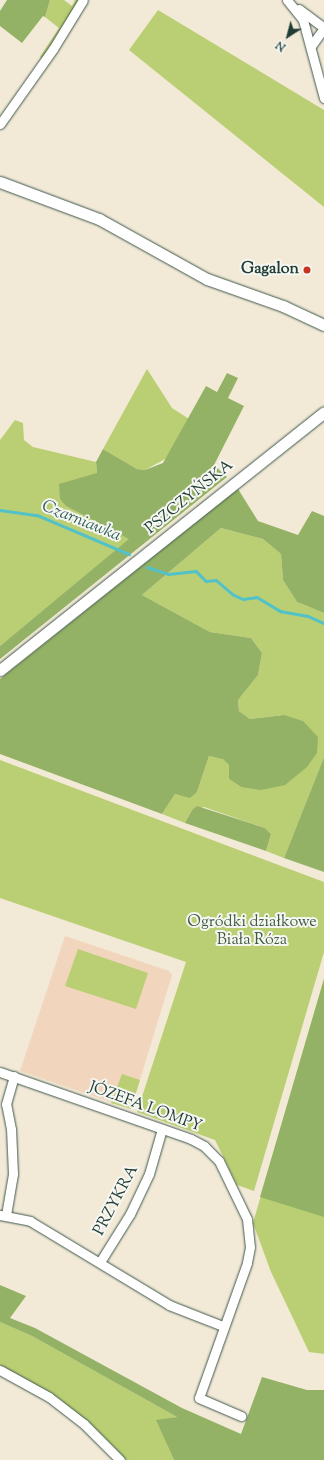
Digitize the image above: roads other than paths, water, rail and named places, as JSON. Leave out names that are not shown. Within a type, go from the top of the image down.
[{"type":"street","points":[[0,124],[53,49],[83,0]]},
{"type":"street","points":[[289,2],[324,28],[311,46]]},
{"type":"street","points":[[289,2],[303,20],[324,98]]},
{"type":"street","points":[[0,182],[99,220],[207,279],[283,306],[324,325]]},
{"type":"street","name":"PSZCZYŃSKA","points":[[0,670],[324,412]]},
{"type":"street","name":"JÓZEFA LOMPY","points":[[0,1072],[162,1129],[198,1143],[214,1155],[230,1180],[249,1225],[249,1255],[198,1398],[241,1416]]},
{"type":"street","points":[[14,1076],[6,1104],[11,1129],[13,1174],[3,1215],[30,1221],[100,1262],[168,1305],[223,1326]]},
{"type":"street","name":"PRZYKRA","points":[[100,1262],[130,1214],[149,1174],[162,1129]]},
{"type":"street","points":[[0,1370],[49,1398],[84,1424],[120,1460]]},
{"type":"waterway","name":"Czarniawka","points":[[0,510],[37,515],[129,554]]},
{"type":"waterway","name":"Czarniawka","points":[[147,567],[168,574],[196,571],[206,581],[216,580],[234,595],[243,599],[257,597],[280,611],[308,616],[324,623]]},
{"type":"place","name":"Gagalon","points":[[307,270]]},
{"type":"park label","name":"Ogródki działkowe Biała Róza","points":[[252,932]]}]
